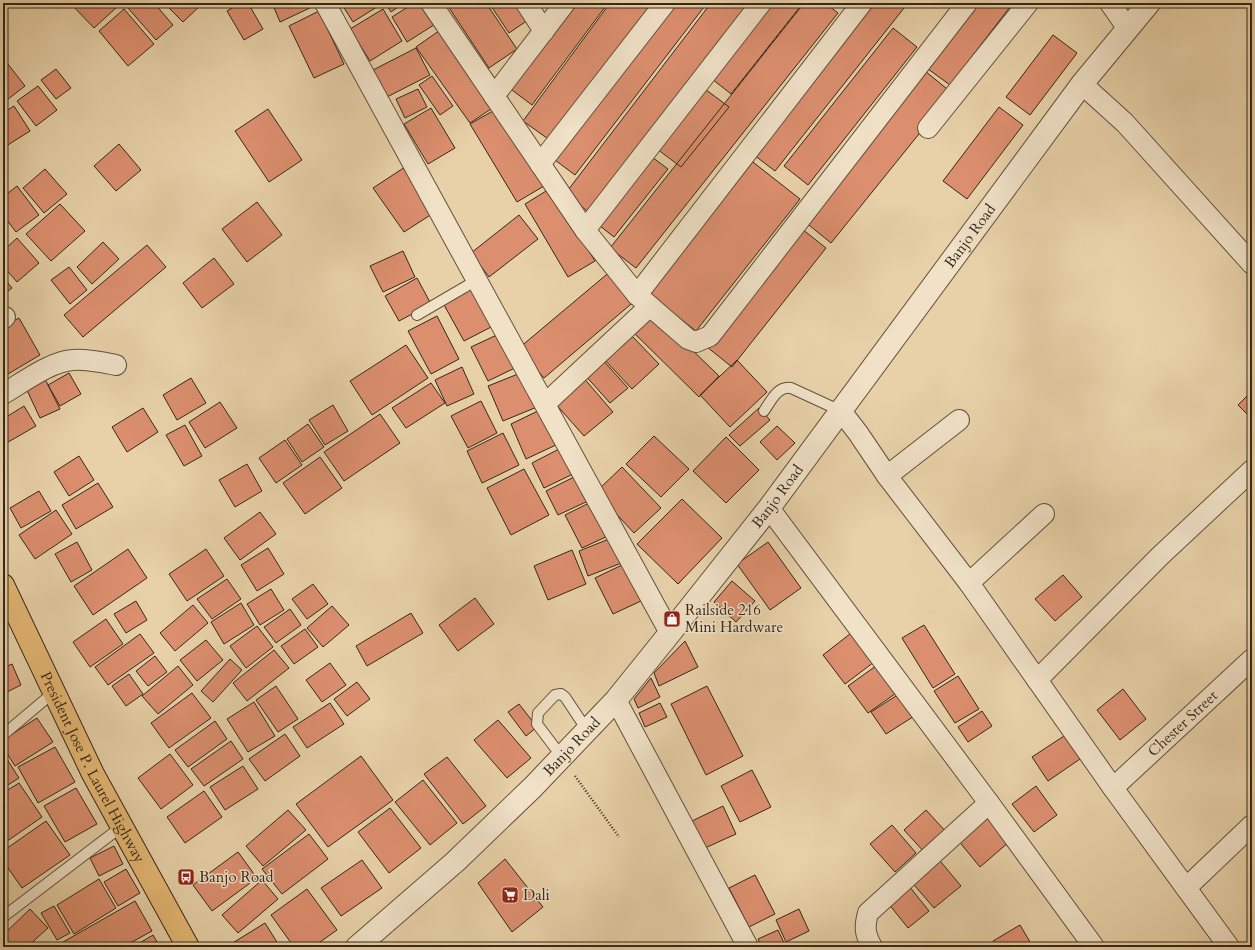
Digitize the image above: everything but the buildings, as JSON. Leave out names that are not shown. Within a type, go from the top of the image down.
[{"type":"highway","name":"President Jose P. Laurel Highway","points":[[3,585],[93,774],[188,947]]},
{"type":"street","points":[[325,3],[670,634]]},
{"type":"street","points":[[431,3],[585,230],[644,300],[688,339],[696,342],[710,336],[967,3]]},
{"type":"street","points":[[526,3],[544,31]]},
{"type":"street","points":[[494,96],[565,3]]},
{"type":"street","points":[[540,164],[664,3]]},
{"type":"street","points":[[585,230],[761,3]]},
{"type":"street","points":[[545,404],[644,300],[862,3]]},
{"type":"street","points":[[928,128],[1028,3]]},
{"type":"street","points":[[1110,3],[1128,29]]},
{"type":"street","name":"Banjo Road","points":[[357,947],[456,862],[533,787],[616,700],[769,508],[1082,84],[1149,3]]},
{"type":"street","points":[[1082,84],[1125,123],[1252,264]]},
{"type":"street","points":[[3,394],[53,365],[71,360],[91,360],[116,365]]},
{"type":"street","points":[[841,411],[887,476],[969,583],[1229,947]]},
{"type":"street","points":[[887,476],[960,420]]},
{"type":"street","points":[[1037,680],[1160,556],[1252,470]]},
{"type":"street","points":[[769,508],[989,803],[1086,944]]},
{"type":"street","points":[[969,583],[1044,514]]},
{"type":"street","name":"Chester Street","points":[[1114,788],[1252,659]]},
{"type":"street","points":[[616,700],[748,947]]},
{"type":"street","points":[[872,947],[865,932],[865,924],[868,913],[989,803]]},
{"type":"street","points":[[1186,888],[1252,825]]},
{"type":"lane","points":[[417,315],[477,280]]},
{"type":"lane","points":[[764,411],[778,391],[786,388],[791,388],[841,411]]},
{"type":"lane","points":[[3,735],[54,692]]},
{"type":"lane","points":[[562,757],[538,724],[538,713],[555,695],[561,694],[565,697],[587,730]]},
{"type":"lane","points":[[3,916],[8,914],[121,827]]},
{"type":"path","points":[[562,757],[619,837]]},
{"type":"place","name":"Railside 216 Mini Hardware","points":[[672,619]]},
{"type":"place","name":"Banjo Road","points":[[186,877]]},
{"type":"place","name":"Dali","points":[[510,895]]}]
